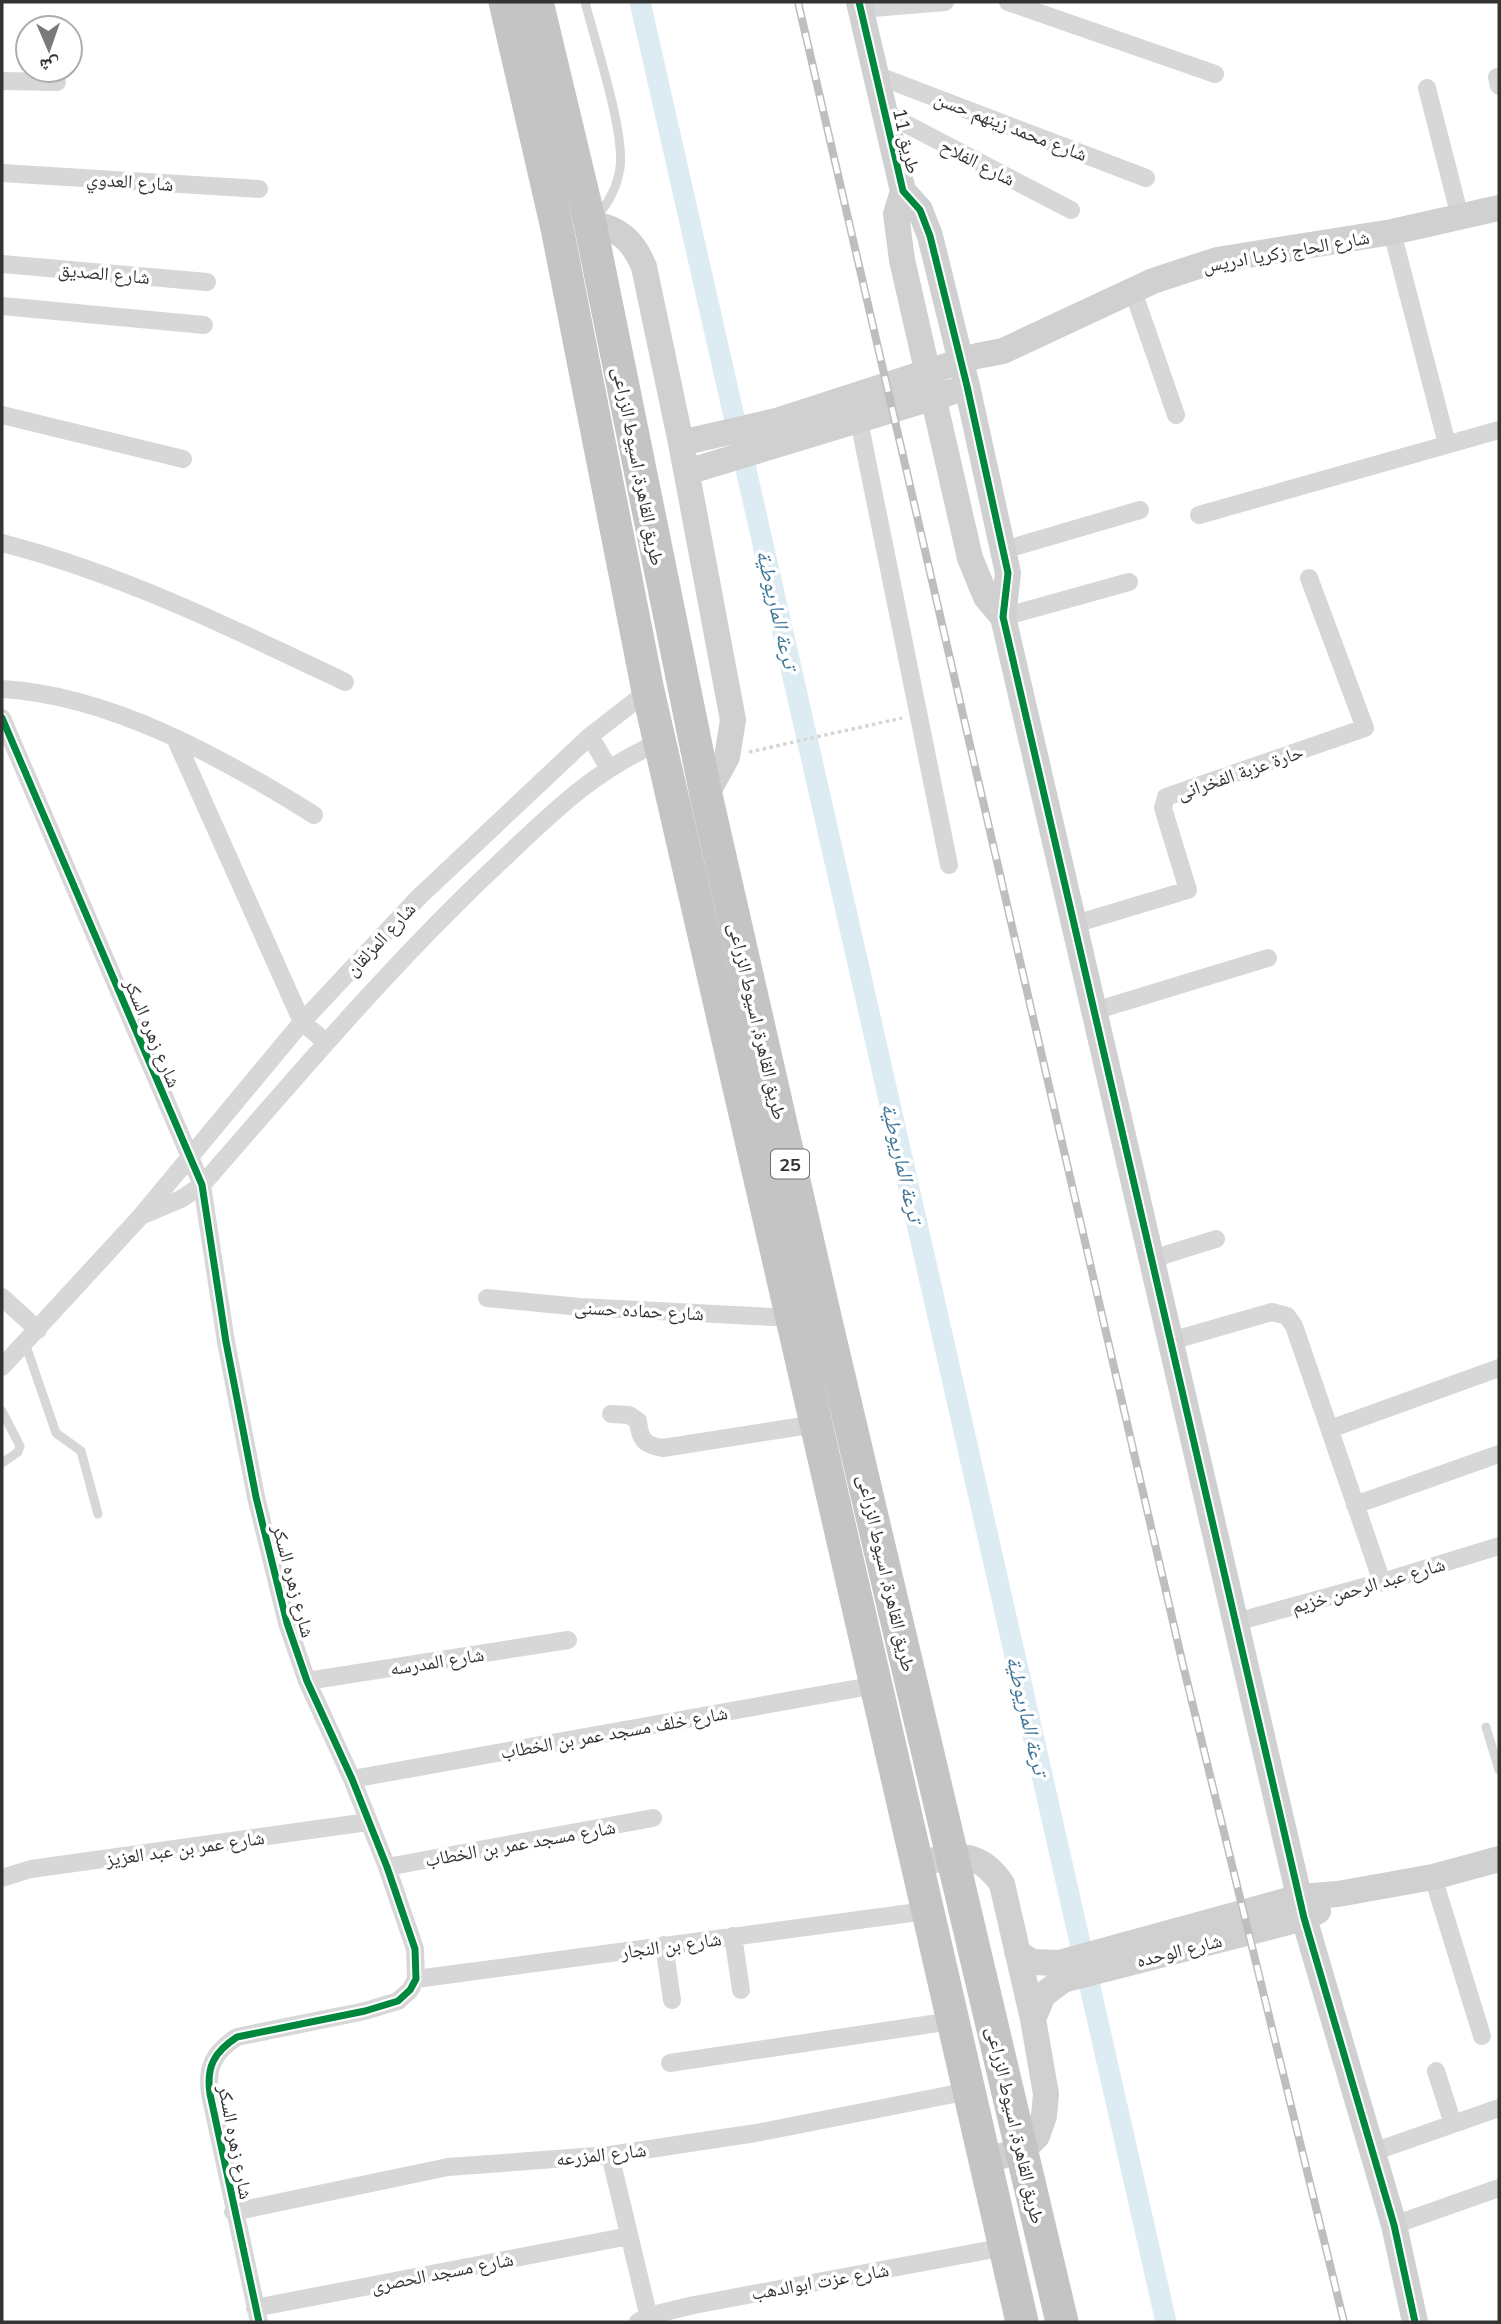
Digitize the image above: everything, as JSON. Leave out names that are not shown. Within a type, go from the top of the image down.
[{"type":"highway","name":"طريق القاهرة, اسيوط الزراعى","points":[[505,2],[557,228],[660,742],[691,802],[826,1321],[1062,2322]]},
{"type":"highway","name":"طريق القاهرة, اسيوط الزراعى","points":[[537,2],[590,223],[691,802],[792,1318],[1022,2322]]},
{"type":"highway","points":[[557,228],[590,223]]},
{"type":"street","points":[[860,6],[945,2]]},
{"type":"street","points":[[1008,2],[1215,74]]},
{"type":"street","name":"طريق 11","points":[[860,6],[903,191],[920,210],[930,236],[964,373],[1004,550],[1008,592],[1003,617]]},
{"type":"street","name":"شارع محمد زينهم حسن","points":[[876,75],[1146,178]]},
{"type":"street","points":[[1427,88],[1460,217]]},
{"type":"street","name":"شارع الفلاح","points":[[885,113],[1071,210]]},
{"type":"street","name":"شارع العدوي","points":[[2,173],[259,189]]},
{"type":"street","name":"طريق 11","points":[[903,191],[896,214],[898,236],[970,558],[986,597],[1003,617]]},
{"type":"street","name":"شارع الحاج زكريا ادريس","points":[[779,432],[859,421],[934,398],[964,373],[1003,351],[1133,291],[1217,260],[1392,232],[1460,217],[1498,213]]},
{"type":"street","points":[[590,223],[610,226],[624,234],[637,249],[694,455],[733,720],[727,757],[691,802]]},
{"type":"street","points":[[1392,232],[1447,444]]},
{"type":"street","name":"شارع الصديق","points":[[2,264],[206,282]]},
{"type":"street","points":[[1133,291],[1176,415]]},
{"type":"street","points":[[2,306],[204,325]]},
{"type":"street","name":"شارع الحاج زكريا ادريس","points":[[779,432],[928,372],[964,373]]},
{"type":"street","points":[[2,415],[183,459]]},
{"type":"street","points":[[859,421],[949,865]]},
{"type":"street","points":[[1199,515],[1326,482],[1499,430]]},
{"type":"street","points":[[694,455],[779,432]]},
{"type":"street","points":[[1004,550],[1140,510]]},
{"type":"street","points":[[2,543],[60,558],[128,584],[345,682]]},
{"type":"street","name":"حارة عزبة الفخرانى","points":[[1074,923],[1188,890],[1163,808],[1166,797],[1365,728],[1308,578]]},
{"type":"street","points":[[1129,582],[1003,617],[1302,1908],[1394,2225],[1415,2322]]},
{"type":"street","points":[[2,689],[51,693],[79,700],[176,740],[275,791],[314,815]]},
{"type":"street","name":"شارع المزلقان","points":[[2,1367],[190,1161],[302,1022],[419,897],[590,736],[648,691]]},
{"type":"street","name":"شارع زهره السكر","points":[[3,725],[202,1185],[226,1342],[256,1497],[287,1623],[307,1681],[352,1779],[387,1867],[415,1949],[416,1979],[410,1990],[398,2001],[383,2007],[237,2037],[222,2046],[212,2060],[208,2077],[233,2211],[257,2315]]},
{"type":"street","points":[[590,736],[608,767]]},
{"type":"street","points":[[176,740],[302,1022],[326,1042]]},
{"type":"street","name":"شارع المزلقان","points":[[141,1216],[181,1199],[202,1185],[326,1042],[440,917],[574,793],[608,767],[660,742]]},
{"type":"street","points":[[419,897],[440,917]]},
{"type":"street","points":[[1094,1011],[1268,958]]},
{"type":"street","points":[[1152,1259],[1216,1239]]},
{"type":"street","points":[[2,1297],[38,1330]]},
{"type":"street","name":"شارع حماده حسنى","points":[[487,1298],[594,1308],[792,1318]]},
{"type":"street","points":[[1171,1341],[1272,1312],[1287,1316],[1294,1326],[1382,1582]]},
{"type":"street","points":[[1329,1429],[1499,1368]]},
{"type":"street","points":[[611,1415],[629,1415],[638,1422],[640,1437],[648,1446],[663,1448],[816,1424]]},
{"type":"street","points":[[1355,1504],[1499,1454]]},
{"type":"street","name":"شارع عبد الرحمن خزيم","points":[[1236,1622],[1382,1582],[1499,1546]]},
{"type":"street","name":"شارع المدرسه","points":[[307,1681],[568,1640]]},
{"type":"street","name":"شارع خلف مسجد عمر بن الخطاب","points":[[352,1779],[876,1685]]},
{"type":"street","name":"شارع مسجد عمر بن الخطاب","points":[[387,1867],[653,1818]]},
{"type":"street","name":"شارع عمر بن عبد العزيز","points":[[2,1878],[31,1869],[368,1822]]},
{"type":"street","points":[[915,1864],[954,1855],[974,1857],[991,1867],[1002,1884],[1033,2019],[1046,2094],[1044,2116],[1037,2136],[1022,2151],[985,2160]]},
{"type":"street","name":"شارع الوحده","points":[[1017,1952],[1032,1962],[1061,1971],[1302,1908],[1338,1894],[1433,1877],[1499,1859]]},
{"type":"street","points":[[1433,1877],[1482,2036]]},
{"type":"street","name":"شارع بن النجار","points":[[416,1979],[926,1911]]},
{"type":"street","points":[[733,1937],[741,1990]]},
{"type":"street","points":[[664,1945],[672,2000]]},
{"type":"street","points":[[1033,2019],[1043,1995],[1061,1971]]},
{"type":"street","points":[[670,2063],[952,2021]]},
{"type":"street","points":[[1436,2071],[1453,2124]]},
{"type":"street","name":"شارع المزرعه","points":[[233,2211],[448,2167],[610,2155],[756,2133],[968,2091]]},
{"type":"street","points":[[1373,2152],[1499,2108]]},
{"type":"street","points":[[610,2155],[645,2320]]},
{"type":"street","points":[[1394,2225],[1499,2188]]},
{"type":"street","name":"شارع مسجد الحصرى","points":[[257,2315],[629,2236]]},
{"type":"street","name":"شارع عزت ابوالدهب","points":[[645,2320],[1005,2247]]},
{"type":"lane","points":[[585,2],[620,151],[617,181],[611,196],[590,223]]},
{"type":"lane","points":[[25,1343],[56,1433],[81,1451],[98,1514]]},
{"type":"lane","points":[[2,1411],[20,1446],[18,1452],[2,1463]]},
{"type":"lane","points":[[1486,1727],[1499,1770]]},
{"type":"path","points":[[767,748],[887,721]]},
{"type":"waterway","name":"ترعة الماريوطية","points":[[640,2],[1166,2322]]},
{"type":"railway","points":[[798,2],[1183,1665],[1344,2322]]},
{"type":"cycle path","points":[[859,2],[903,191],[920,210],[930,236],[967,386],[1008,573],[1003,617],[1304,1918],[1394,2225],[1415,2322]]},
{"type":"cycle path","points":[[2,718],[202,1185],[226,1342],[256,1497],[287,1623],[307,1681],[352,1779],[387,1867],[415,1949],[416,1979],[410,1990],[398,2001],[365,2011],[237,2037],[223,2048],[213,2061],[209,2076],[210,2094],[259,2322]]}]
